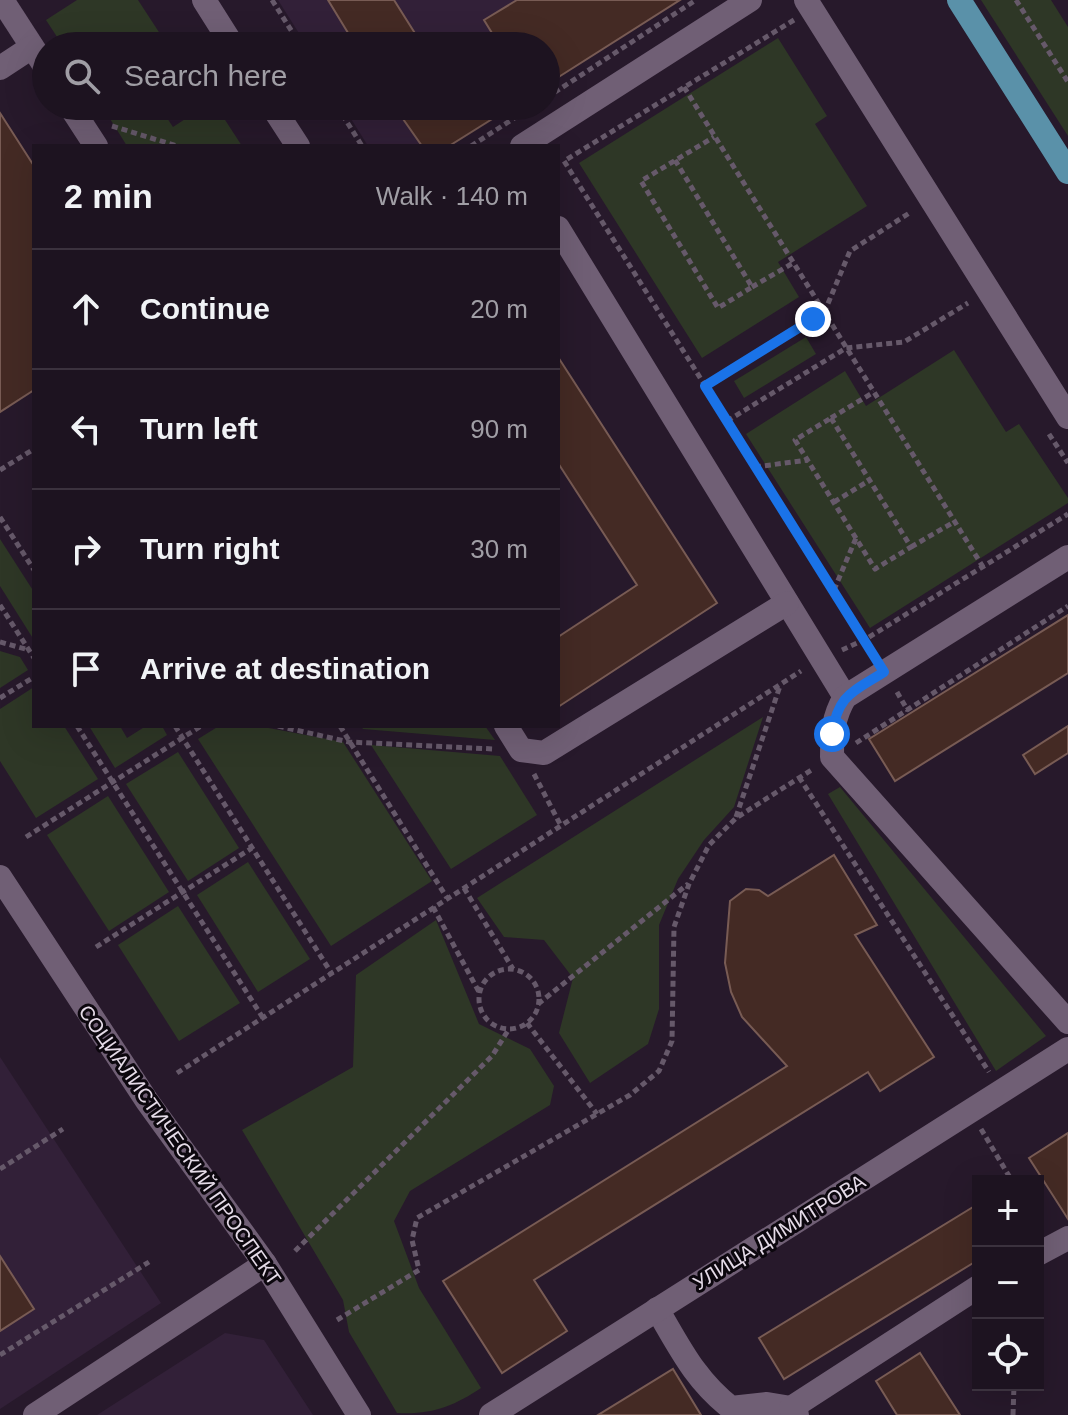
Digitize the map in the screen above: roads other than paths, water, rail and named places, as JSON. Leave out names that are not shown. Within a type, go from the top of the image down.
[{"type":"main road","points":[[959,0],[1068,172]]},
{"type":"street","points":[[0,68],[32,47],[2,0]]},
{"type":"street","points":[[204,0],[224,32]]},
{"type":"street","points":[[525,144],[750,0]]},
{"type":"street","points":[[809,4],[1068,417]]},
{"type":"street","points":[[80,120],[95,144]]},
{"type":"street","points":[[281,120],[297,144]]},
{"type":"street","points":[[560,231],[845,697]]},
{"type":"street","points":[[1068,557],[845,697],[835,715],[832,757],[1068,1022]]},
{"type":"street","points":[[507,728],[521,750],[544,753],[787,603]]},
{"type":"street","name":"СОЦИАЛИСТИЧЕСКИЙ ПРОСПЕКТ","points":[[0,877],[147,1101],[265,1264],[359,1415]]},
{"type":"street","name":"УЛИЦА ДИМИТРОВА","points":[[491,1415],[1068,1049]]},
{"type":"street","points":[[1044,1251],[1068,1238]]},
{"type":"street","points":[[35,1415],[265,1264]]},
{"type":"street","points":[[657,1309],[693,1371],[730,1412],[767,1404],[794,1411],[972,1291]]}]
